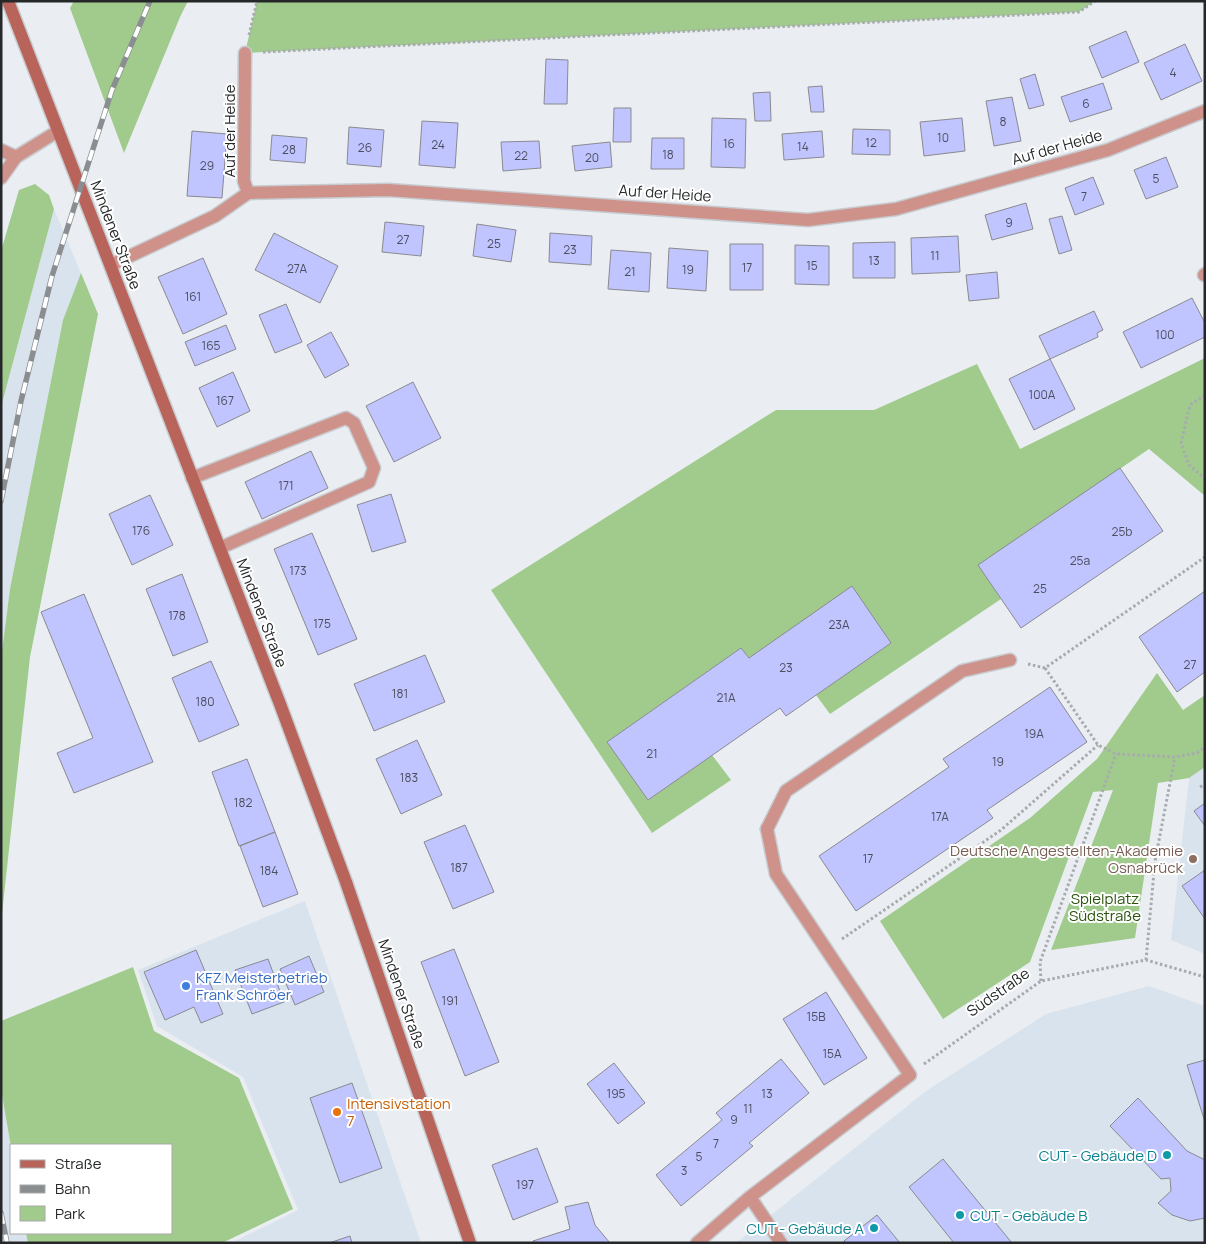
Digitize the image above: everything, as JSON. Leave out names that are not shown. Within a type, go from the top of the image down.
[{"type":"main road","name":"Mindener Straße","points":[[8,1],[280,704],[346,882],[470,1243]]},
{"type":"street","name":"Auf der Heide","points":[[245,53],[244,181],[248,193],[388,190],[808,220],[896,209],[1108,150],[1205,111]]},
{"type":"street","points":[[1,178],[16,157],[58,131]]},
{"type":"street","points":[[1,150],[16,157]]},
{"type":"street","points":[[111,265],[215,216],[248,193]]},
{"type":"street","points":[[192,478],[346,418],[354,423],[374,468],[369,482],[220,548]]},
{"type":"street","points":[[697,1243],[750,1197],[910,1075],[776,874],[767,829],[786,791],[962,671],[1010,660]]},
{"type":"street","points":[[750,1197],[781,1243]]},
{"type":"path","points":[[258,1],[245,53],[1078,12],[1095,1]]},
{"type":"path","points":[[1205,396],[1190,405],[1181,443],[1189,465],[1205,479]]},
{"type":"path","points":[[1044,668],[1205,557]]},
{"type":"path","points":[[1010,660],[1044,668],[1098,745],[1116,754],[1175,757],[1197,753],[1205,747]]},
{"type":"path","points":[[826,949],[1001,830],[1098,745]]},
{"type":"path","points":[[1041,981],[1040,962],[1116,754]]},
{"type":"path","points":[[1146,960],[1155,861],[1175,757]]},
{"type":"path","points":[[1200,787],[1205,784]]},
{"type":"path","name":"Südstraße","points":[[910,1075],[1041,981],[1146,960],[1205,977]]},
{"type":"shaded area","points":[[54,209],[81,273],[63,320],[10,589],[1,659],[1,407]]},
{"type":"shaded area","name":"Deutsche Angestellten-Akademie Osnabrück","points":[[1205,767],[1205,954],[1171,940],[1189,778]]},
{"type":"shaded area","points":[[305,901],[421,1243],[231,1243],[298,1210],[243,1077],[157,1026],[138,970]]},
{"type":"shaded area","points":[[1149,986],[1205,1006],[1205,1243],[736,1243],[926,1091],[1046,1014]]},
{"type":"shaded area","points":[[1,1089],[10,1144],[10,1234],[26,1234],[28,1243],[1,1243]]},
{"type":"green space","points":[[74,1],[188,1],[124,153],[70,8]]},
{"type":"green space","points":[[257,1],[1095,1],[1079,12],[245,53]]},
{"type":"green space","points":[[35,184],[49,195],[54,209],[1,407],[1,251],[19,190]]},
{"type":"green space","points":[[81,273],[98,314],[30,657],[1,923],[1,659],[10,589],[63,320]]},
{"type":"green space","points":[[1205,358],[1205,496],[1149,449],[979,565],[1001,599],[830,714],[816,695],[891,643],[852,587],[749,658],[741,648],[607,742],[648,800],[712,755],[731,780],[652,833],[491,590],[776,410],[874,410],[977,364],[1020,449]]},
{"type":"green space","name":"Spielplatz Südstraße","points":[[1157,673],[1183,710],[1205,695],[1205,767],[1189,778],[1158,783],[1135,938],[1051,950],[1113,790],[1093,792],[1030,962],[943,1019],[880,921],[1030,818],[1097,759]]},
{"type":"green space","points":[[133,967],[154,1031],[239,1078],[293,1209],[222,1243],[28,1243],[26,1234],[172,1234],[172,1144],[10,1144],[1,1089],[1,1021]]},
{"type":"building","points":[[1126,31],[1139,62],[1102,78],[1089,47]]},
{"type":"building","points":[[1185,44],[1202,81],[1161,100],[1144,63]]},
{"type":"building","points":[[546,59],[568,60],[567,104],[544,104]]},
{"type":"building","points":[[1035,74],[1044,105],[1029,109],[1020,79]]},
{"type":"building","points":[[1103,83],[1112,109],[1070,122],[1061,97]]},
{"type":"building","points":[[822,86],[824,112],[811,112],[808,87]]},
{"type":"building","points":[[770,92],[771,121],[755,121],[753,93]]},
{"type":"building","points":[[1012,97],[1021,141],[994,146],[986,101]]},
{"type":"building","points":[[614,108],[631,108],[631,142],[613,142]]},
{"type":"building","points":[[712,118],[746,119],[745,168],[711,167]]},
{"type":"building","points":[[962,118],[965,151],[924,156],[920,122]]},
{"type":"building","points":[[422,121],[458,123],[455,168],[419,165]]},
{"type":"building","points":[[349,127],[384,130],[381,167],[347,164]]},
{"type":"building","points":[[853,129],[890,130],[890,155],[852,154]]},
{"type":"building","points":[[192,131],[227,134],[222,198],[187,196]]},
{"type":"building","points":[[822,131],[824,157],[784,160],[782,134]]},
{"type":"building","points":[[272,135],[307,138],[305,163],[270,160]]},
{"type":"building","points":[[652,138],[684,138],[684,169],[651,169]]},
{"type":"building","points":[[539,141],[541,168],[503,171],[501,142]]},
{"type":"building","points":[[610,142],[612,167],[575,171],[572,146]]},
{"type":"building","points":[[1166,157],[1178,187],[1146,199],[1134,170]]},
{"type":"building","points":[[1093,177],[1104,204],[1075,215],[1065,188]]},
{"type":"building","points":[[1026,203],[1033,229],[992,240],[985,215]]},
{"type":"building","points":[[1062,216],[1072,250],[1059,254],[1049,219]]},
{"type":"building","points":[[385,222],[424,226],[421,256],[382,252]]},
{"type":"building","points":[[477,224],[516,230],[511,262],[473,256]]},
{"type":"building","points":[[274,233],[338,266],[320,303],[255,270]]},
{"type":"building","points":[[550,233],[592,236],[591,265],[549,262]]},
{"type":"building","points":[[958,236],[960,272],[912,274],[911,238]]},
{"type":"building","points":[[895,242],[895,278],[853,278],[853,243]]},
{"type":"building","points":[[730,244],[763,244],[763,290],[730,290]]},
{"type":"building","points":[[795,245],[829,246],[829,285],[795,284]]},
{"type":"building","points":[[669,248],[708,251],[706,291],[667,288]]},
{"type":"building","points":[[611,250],[651,253],[649,292],[608,289]]},
{"type":"building","points":[[203,258],[227,314],[183,334],[158,277]]},
{"type":"building","points":[[997,272],[999,298],[969,301],[966,275]]},
{"type":"building","points":[[1192,298],[1205,323],[1205,337],[1141,368],[1123,332]]},
{"type":"building","points":[[286,304],[302,342],[275,353],[259,315]]},
{"type":"building","points":[[1094,311],[1103,330],[1097,333],[1098,337],[1050,359],[1039,336]]},
{"type":"building","points":[[226,325],[236,349],[195,366],[185,342]]},
{"type":"building","points":[[331,332],[349,365],[325,378],[307,345]]},
{"type":"building","points":[[1050,359],[1075,409],[1034,430],[1009,379]]},
{"type":"building","points":[[233,372],[250,411],[217,427],[199,388]]},
{"type":"building","points":[[413,382],[441,438],[394,462],[366,406]]},
{"type":"building","points":[[311,451],[328,488],[262,519],[245,482]]},
{"type":"building","points":[[1120,468],[1163,531],[1021,628],[978,565]]},
{"type":"building","points":[[391,494],[406,542],[372,552],[357,505]]},
{"type":"building","points":[[150,495],[173,545],[132,565],[109,514]]},
{"type":"building","points":[[312,533],[357,639],[318,655],[274,549]]},
{"type":"building","points":[[182,574],[208,642],[173,656],[146,589]]},
{"type":"building","points":[[852,586],[891,643],[786,716],[780,708],[648,800],[607,742],[741,648],[749,658]]},
{"type":"building","points":[[1205,591],[1205,672],[1177,692],[1139,637]]},
{"type":"building","points":[[84,594],[153,762],[74,793],[57,753],[93,738],[41,612]]},
{"type":"building","points":[[425,655],[445,702],[374,731],[354,684]]},
{"type":"building","points":[[211,661],[239,725],[199,742],[172,678]]},
{"type":"building","points":[[1050,687],[1087,742],[987,810],[993,818],[856,911],[819,856],[949,767],[943,759]]},
{"type":"building","points":[[417,740],[442,795],[401,814],[376,759]]},
{"type":"building","points":[[247,759],[275,832],[239,846],[212,772]]},
{"type":"building","points":[[1205,803],[1205,826],[1194,811]]},
{"type":"building","points":[[465,825],[494,892],[453,909],[424,842]]},
{"type":"building","points":[[275,832],[298,894],[263,907],[240,846]]},
{"type":"building","points":[[1205,870],[1205,919],[1182,886]]},
{"type":"building","points":[[454,949],[499,1062],[465,1076],[421,962]]},
{"type":"building","points":[[196,950],[223,1014],[201,1023],[194,1007],[165,1020],[144,972]]},
{"type":"building","points":[[309,956],[324,992],[295,1005],[280,969]]},
{"type":"building","points":[[268,959],[284,1002],[252,1014],[235,970]]},
{"type":"building","points":[[826,992],[867,1058],[824,1085],[783,1019]]},
{"type":"building","points":[[781,1059],[809,1093],[749,1143],[753,1146],[681,1206],[656,1175],[722,1120],[716,1113]]},
{"type":"building","points":[[1205,1060],[1205,1122],[1187,1065]]},
{"type":"building","points":[[614,1063],[645,1103],[618,1124],[587,1084]]},
{"type":"building","points":[[352,1083],[382,1168],[340,1183],[310,1098]]},
{"type":"building","name":"CUT - Gebäude D","points":[[1138,1098],[1187,1151],[1205,1160],[1205,1218],[1190,1221],[1172,1215],[1158,1203],[1171,1191],[1170,1178],[1161,1179],[1110,1126]]},
{"type":"building","points":[[537,1148],[558,1202],[513,1220],[492,1165]]},
{"type":"building","name":"CUT - Gebäude B","points":[[943,1159],[1012,1243],[954,1243],[909,1187]]},
{"type":"building","points":[[588,1202],[595,1225],[610,1243],[534,1243],[533,1241],[570,1229],[565,1207]]},
{"type":"building","name":"CUT - Gebäude A","points":[[877,1215],[900,1243],[845,1243],[844,1241]]},
{"type":"building","points":[[350,1236],[352,1243],[329,1243]]},
{"type":"railway","points":[[1,501],[21,401],[52,276],[112,90],[150,1]]},
{"type":"railway","points":[[1,1213],[7,1243]]},
{"type":"place","name":"Deutsche Angestellten-Akademie Osnabrück","points":[[1193,859]]},
{"type":"place","name":"KFZ Meisterbetrieb Frank Schröer","points":[[186,986]]},
{"type":"place","name":"Intensivstation 7","points":[[337,1112]]},
{"type":"place","name":"CUT - Gebäude D","points":[[1167,1155]]},
{"type":"place","name":"CUT - Gebäude B","points":[[960,1215]]},
{"type":"place","name":"CUT - Gebäude A","points":[[874,1228]]}]
